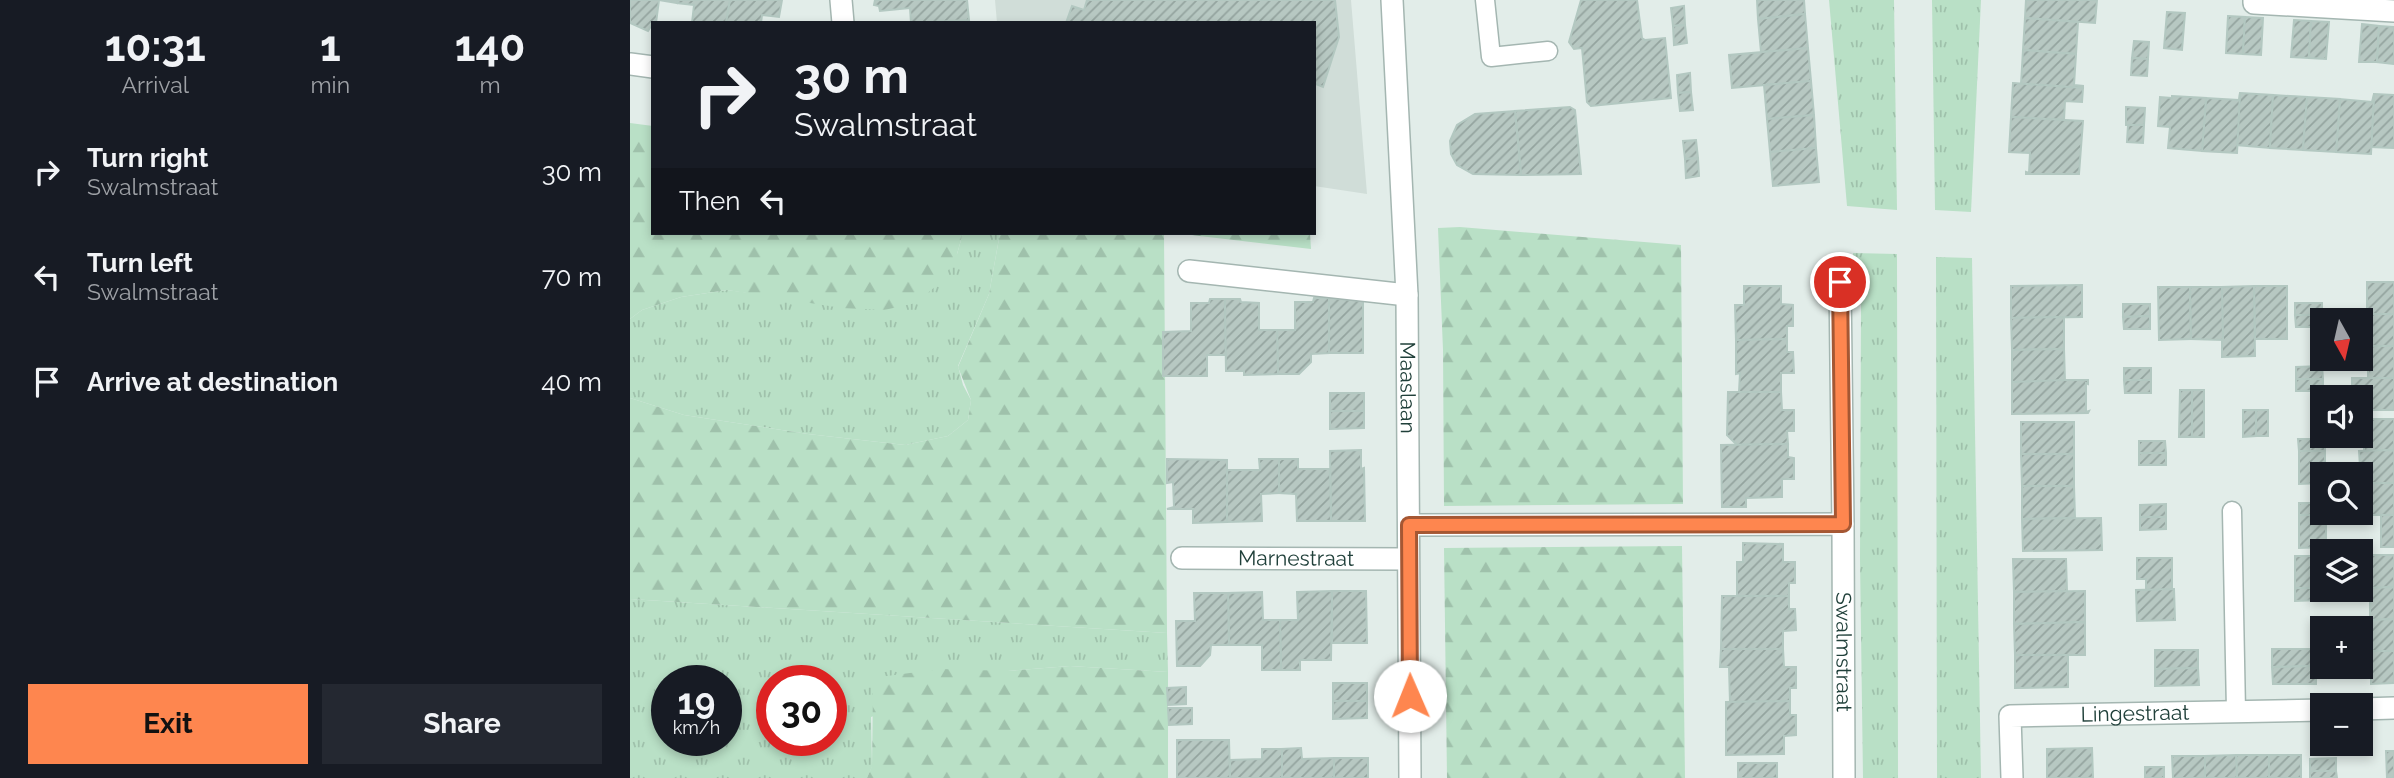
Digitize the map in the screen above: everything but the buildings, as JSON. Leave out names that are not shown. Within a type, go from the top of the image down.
[{"type":"street","points":[[841,0],[843,21]]},
{"type":"street","name":"Maaslaan","points":[[1392,0],[1408,295],[1410,778]]},
{"type":"street","points":[[2254,0],[2254,3],[2394,11]]},
{"type":"street","points":[[630,64],[651,67]]},
{"type":"street","points":[[1189,271],[1408,295]]},
{"type":"street","name":"Swalmstraat","points":[[1840,282],[1844,778]]},
{"type":"street","points":[[1409,525],[1843,524]]},
{"type":"street","name":"Marnestraat","points":[[1182,558],[1408,559]]},
{"type":"street","points":[[2373,709],[2394,708]]},
{"type":"street","name":"Lingestraat","points":[[2012,778],[2010,716],[2310,709]]},
{"type":"lane","points":[[1485,0],[1491,57],[1548,51]]},
{"type":"lane","points":[[2232,511],[2236,711]]},
{"type":"shaded area","points":[[995,0],[1351,0],[1367,194],[1316,186],[1316,21],[997,21]]},
{"type":"green space","points":[[1829,0],[1894,0],[1897,210],[1847,206]]},
{"type":"green space","points":[[1932,0],[1981,0],[1971,212],[1935,210]]},
{"type":"green space","points":[[630,123],[651,126],[651,235],[962,235],[957,254],[943,280],[916,303],[884,310],[842,308],[727,290],[681,297],[642,310],[630,319]]},
{"type":"green space","points":[[1460,227],[1681,245],[1683,504],[1444,506],[1443,350],[1438,228]]},
{"type":"green space","points":[[962,235],[1000,235],[989,294],[958,366],[963,385],[971,400],[968,420],[948,436],[905,445],[808,434],[684,415],[630,398],[630,319],[642,310],[681,297],[727,290],[781,297],[957,254]]},
{"type":"green space","points":[[1000,235],[1164,235],[1167,633],[630,599],[630,398],[684,415],[808,434],[905,445],[948,436],[968,420],[971,400],[958,367],[989,294]]},
{"type":"green space","points":[[1191,235],[1310,235],[1311,249]]},
{"type":"green space","points":[[1853,253],[1897,254],[1898,778],[1863,778],[1861,306]]},
{"type":"green space","points":[[1936,257],[1972,258],[1981,778],[1937,778]]},
{"type":"green space","points":[[1682,546],[1685,778],[1447,778],[1444,548]]},
{"type":"green space","points":[[630,599],[1167,633],[1168,672],[1070,666],[1008,671],[871,717],[872,767],[867,778],[630,778]]},
{"type":"green space","points":[[1070,666],[1168,672],[1168,778],[867,778],[872,766],[873,689],[879,677],[941,669],[1008,671]]},
{"type":"route","points":[[1410,696],[1409,525],[1843,524],[1840,282]]}]
